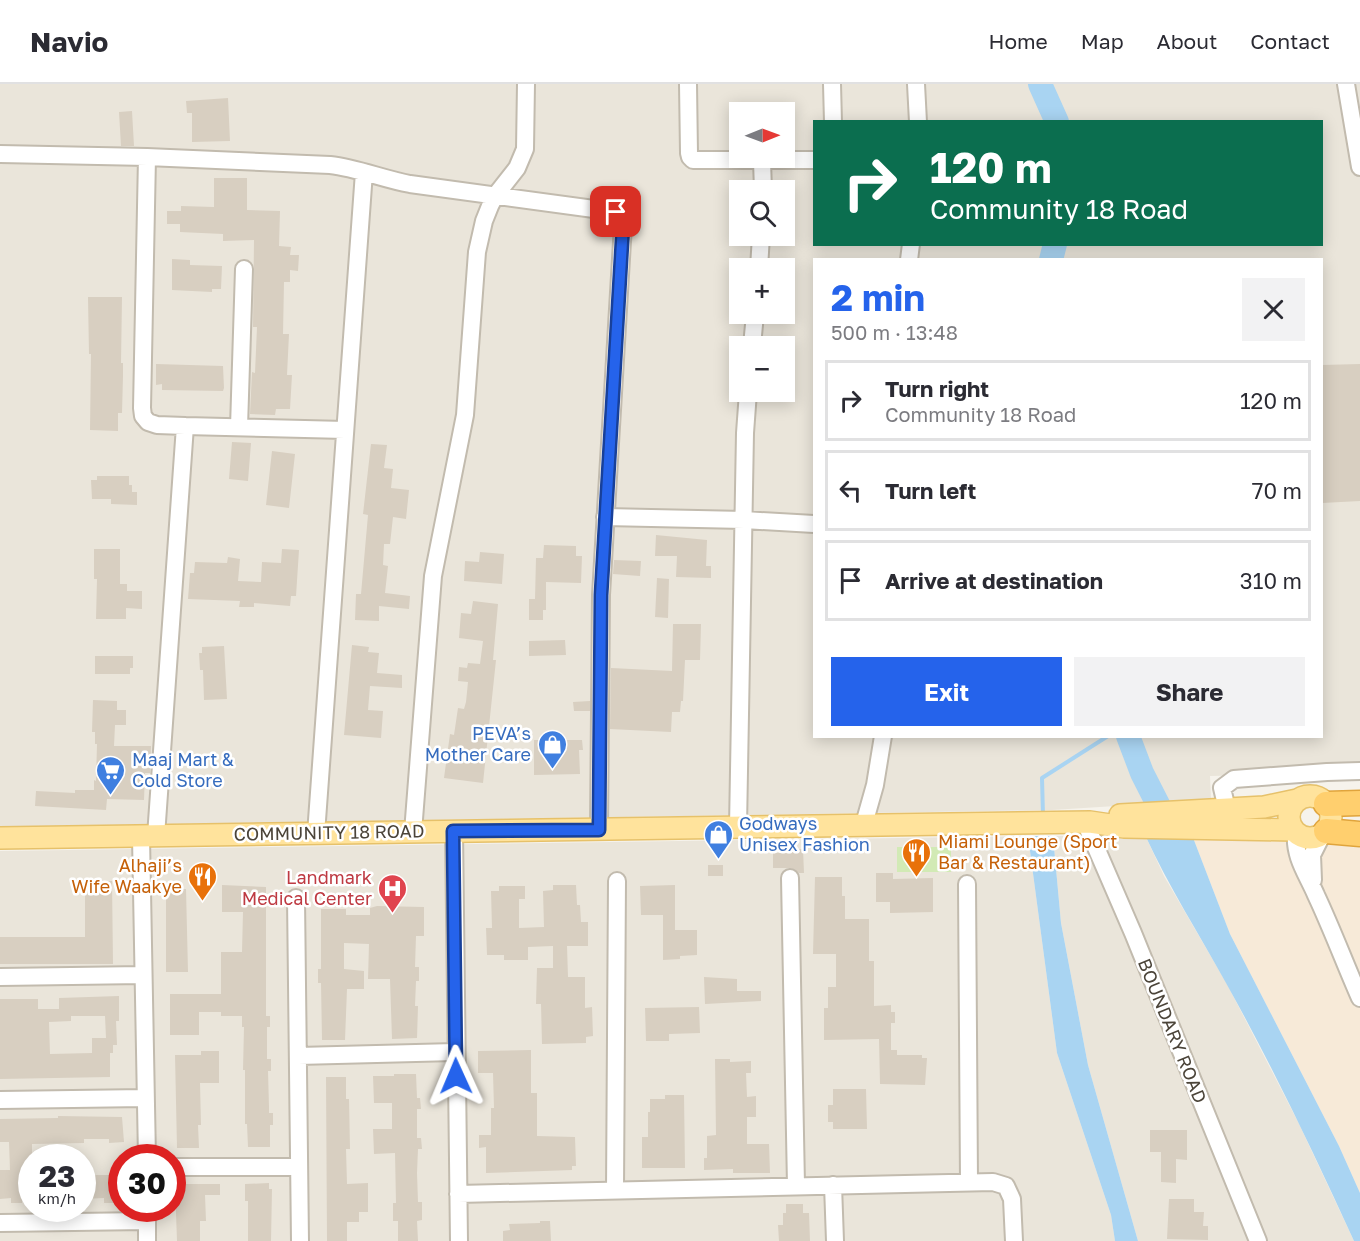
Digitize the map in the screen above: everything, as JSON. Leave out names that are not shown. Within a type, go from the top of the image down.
[{"type":"highway","points":[[1326,804],[1360,803]]},
{"type":"highway","points":[[1324,833],[1360,834]]},
{"type":"main road","points":[[1310,796],[1326,804],[1331,816],[1324,833],[1312,839],[1294,832],[1289,817],[1297,800],[1310,796]]},
{"type":"main road","name":"COMMUNITY 18 ROAD","points":[[0,838],[1125,821],[1217,816],[1297,800]]},
{"type":"main road","name":"COMMUNITY 18 ROAD","points":[[1217,816],[1294,832]]},
{"type":"street","points":[[413,832],[433,576],[465,415],[477,252],[484,221],[495,196],[517,168],[525,150],[526,84]]},
{"type":"street","points":[[688,84],[690,158],[693,160],[729,161]]},
{"type":"street","points":[[832,84],[833,120]]},
{"type":"street","points":[[916,84],[918,120]]},
{"type":"street","points":[[1346,84],[1360,167]]},
{"type":"street","points":[[0,154],[147,157],[345,166],[393,181],[607,210],[616,212],[621,217],[623,225],[599,649],[599,830]]},
{"type":"street","points":[[147,157],[143,416],[148,422],[157,425],[345,430]]},
{"type":"street","points":[[795,160],[813,160]]},
{"type":"street","points":[[316,834],[364,172]]},
{"type":"street","points":[[239,427],[244,269]]},
{"type":"street","points":[[738,826],[748,402]]},
{"type":"street","points":[[147,1144],[143,975],[148,836],[185,426]]},
{"type":"street","points":[[605,517],[813,524]]},
{"type":"street","points":[[864,824],[875,784],[883,738]]},
{"type":"street","points":[[1217,816],[1222,788],[1234,779],[1360,771]]},
{"type":"street","name":"BOUNDARY ROAD","points":[[1088,822],[1258,1241]]},
{"type":"street","points":[[453,831],[459,1241]]},
{"type":"street","points":[[1294,832],[1297,855],[1316,893],[1360,998]]},
{"type":"street","points":[[1316,893],[1311,863],[1315,848],[1324,833]]},
{"type":"street","points":[[790,878],[796,1185]]},
{"type":"street","points":[[615,1190],[617,881]]},
{"type":"street","points":[[967,884],[969,1182]]},
{"type":"street","points":[[296,898],[300,1241]]},
{"type":"street","points":[[0,977],[143,975]]},
{"type":"street","points":[[298,1056],[455,1052]]},
{"type":"street","points":[[0,1100],[145,1098]]},
{"type":"street","points":[[186,1167],[299,1167]]},
{"type":"street","points":[[458,1194],[993,1182],[1006,1186],[1012,1199],[1014,1241]]},
{"type":"street","points":[[834,1185],[835,1241]]},
{"type":"street","points":[[0,1223],[108,1217]]},
{"type":"street","points":[[147,1222],[147,1241]]},
{"type":"shaded area","points":[[0,84],[1360,84],[1360,773],[1210,776],[1211,800],[1052,810],[0,827]]},
{"type":"shaded area","points":[[1145,835],[1164,876],[1227,984],[1299,1124],[1354,1241],[1138,1241],[1088,1065],[1061,923],[1053,836]]},
{"type":"shaded area","points":[[1192,835],[1257,835],[1360,848],[1360,1193],[1339,1146],[1230,934]]},
{"type":"shaded area","points":[[1028,836],[1057,1053],[1111,1215],[1115,1241],[0,1241],[0,851]]},
{"type":"green space","points":[[897,847],[951,847],[951,872],[897,872]]},
{"type":"water","points":[[1145,835],[1192,835],[1230,934],[1339,1146],[1360,1193],[1360,1241],[1354,1241],[1260,1047]]},
{"type":"water","points":[[1028,836],[1053,836],[1061,923],[1088,1065],[1138,1241],[1115,1241],[1111,1215],[1057,1053]]},
{"type":"building","points":[[228,98],[230,141],[192,142],[192,113],[187,113],[186,101]]},
{"type":"building","points":[[132,111],[134,146],[121,146],[119,112]]},
{"type":"building","points":[[214,178],[247,178],[247,210],[280,211],[279,246],[291,247],[290,255],[299,255],[298,271],[290,270],[290,282],[284,282],[283,334],[289,334],[287,375],[292,375],[290,409],[276,409],[275,415],[250,414],[257,327],[253,327],[254,240],[223,241],[223,234],[180,232],[180,224],[167,224],[167,211],[181,211],[181,206],[214,207]]},
{"type":"building","points":[[172,259],[190,260],[190,265],[222,266],[221,289],[212,289],[212,292],[172,290]]},
{"type":"building","points":[[88,297],[122,297],[122,413],[118,413],[118,431],[90,430],[91,354],[89,354]]},
{"type":"building","points":[[156,364],[223,366],[223,391],[162,390],[162,384],[156,385]]},
{"type":"building","points":[[1360,364],[1360,501],[1323,503],[1323,365]]},
{"type":"building","points":[[232,442],[251,443],[248,481],[229,479]]},
{"type":"building","points":[[371,444],[387,445],[384,468],[393,469],[391,488],[409,490],[406,519],[393,517],[390,544],[384,544],[383,565],[388,566],[385,593],[410,596],[409,609],[379,606],[379,621],[355,620],[356,594],[361,594],[368,515],[363,514]]},
{"type":"building","points":[[272,451],[295,454],[289,508],[266,505]]},
{"type":"building","points":[[97,476],[129,476],[132,492],[137,492],[137,505],[111,504],[111,499],[92,499],[91,480],[97,480]]},
{"type":"building","points":[[656,535],[707,540],[706,566],[711,566],[711,578],[676,577],[677,556],[655,556]]},
{"type":"building","points":[[544,545],[576,546],[576,556],[582,556],[581,583],[546,582],[546,610],[543,610],[543,620],[529,620],[529,599],[535,599],[536,558],[543,558]]},
{"type":"building","points":[[94,549],[120,549],[120,584],[127,584],[127,591],[142,591],[142,609],[126,608],[126,619],[96,619],[97,579],[94,579]]},
{"type":"building","points":[[282,549],[299,550],[296,596],[291,596],[290,606],[254,603],[254,607],[239,607],[240,601],[188,599],[190,573],[194,573],[195,562],[227,563],[228,557],[240,559],[238,581],[261,582],[262,562],[281,563]]},
{"type":"building","points":[[480,552],[504,554],[502,584],[464,581],[465,561],[479,562]]},
{"type":"building","points":[[614,560],[641,561],[640,576],[613,574]]},
{"type":"building","points":[[657,578],[669,579],[668,618],[655,617]]},
{"type":"building","points":[[473,601],[498,604],[493,660],[496,660],[483,783],[444,778],[450,734],[454,735],[458,708],[464,709],[466,702],[468,682],[458,681],[459,667],[467,668],[468,663],[480,664],[483,641],[459,638],[461,613],[471,614]]},
{"type":"building","points":[[673,624],[701,624],[700,660],[685,660],[683,701],[681,701],[680,712],[672,712],[671,732],[610,729],[611,668],[672,671]]},
{"type":"building","points":[[565,640],[566,655],[529,656],[529,641]]},
{"type":"building","points":[[352,645],[369,647],[368,652],[379,653],[377,673],[402,675],[402,688],[370,686],[368,710],[383,711],[381,738],[344,735]]},
{"type":"building","points":[[224,646],[227,699],[204,700],[203,670],[200,670],[199,653],[202,653],[202,647]]},
{"type":"building","points":[[95,656],[133,656],[133,668],[130,668],[130,674],[95,674]]},
{"type":"building","points":[[93,700],[117,701],[117,710],[126,710],[126,725],[115,725],[114,746],[151,746],[150,773],[145,773],[144,800],[107,799],[106,810],[35,806],[36,791],[75,793],[75,790],[94,790],[97,744],[95,744],[95,732],[92,732]]},
{"type":"building","points":[[590,701],[590,711],[574,711],[573,702]]},
{"type":"building","points":[[534,740],[582,740],[583,750],[579,750],[580,774],[534,775]]},
{"type":"building","points":[[787,849],[803,849],[804,873],[790,868],[773,868],[773,853],[787,853]]},
{"type":"building","points":[[708,865],[723,865],[723,876],[708,876]]},
{"type":"building","points":[[876,873],[893,873],[893,879],[933,878],[933,912],[890,913],[890,902],[876,902]]},
{"type":"building","points":[[815,877],[842,877],[845,919],[869,919],[869,961],[874,961],[874,1006],[891,1005],[891,1012],[895,1012],[895,1023],[891,1023],[891,1050],[897,1050],[897,1055],[922,1055],[922,1058],[927,1058],[925,1085],[880,1084],[879,1039],[824,1040],[824,1008],[828,1008],[828,987],[836,987],[836,954],[813,954]]},
{"type":"building","points":[[85,881],[112,881],[113,964],[0,964],[0,937],[85,937]]},
{"type":"building","points":[[222,885],[266,887],[266,1016],[270,1016],[270,1027],[267,1027],[267,1059],[271,1059],[271,1071],[268,1071],[269,1113],[273,1113],[273,1125],[270,1125],[270,1147],[248,1147],[247,1124],[245,1124],[242,1016],[221,1016],[221,1012],[199,1012],[199,1035],[170,1035],[170,994],[221,994],[221,952],[242,952],[243,912],[222,912]]},
{"type":"building","points":[[553,885],[576,885],[581,922],[588,922],[588,946],[567,946],[568,977],[585,977],[585,1008],[592,1007],[593,1036],[586,1037],[586,1043],[542,1044],[541,1004],[536,1004],[537,968],[553,968],[553,946],[528,947],[528,960],[504,960],[504,955],[487,955],[486,928],[492,928],[491,891],[499,891],[499,886],[525,886],[525,899],[519,899],[519,928],[544,927],[543,891],[553,890]]},
{"type":"building","points":[[675,885],[675,930],[697,930],[697,955],[663,960],[663,915],[641,915],[640,886]]},
{"type":"building","points":[[166,889],[186,889],[188,972],[166,972]]},
{"type":"building","points":[[377,906],[424,907],[424,936],[416,936],[415,967],[419,967],[415,1006],[418,1006],[417,1038],[392,1039],[390,979],[368,979],[369,944],[344,943],[344,969],[364,971],[364,989],[347,989],[345,1040],[322,1040],[321,983],[318,983],[318,969],[321,969],[321,909],[346,909],[346,915],[370,915],[370,908]]},
{"type":"building","points":[[704,977],[737,979],[737,991],[761,991],[761,1001],[705,1004]]},
{"type":"building","points":[[119,996],[119,1021],[116,1021],[117,1045],[113,1045],[113,1053],[110,1053],[110,1077],[0,1079],[0,999],[38,999],[38,1009],[59,1009],[59,998]],"holes":[[[71,1016],[105,1016],[106,1038],[92,1038],[92,1053],[50,1054],[49,1022],[71,1021]]]},
{"type":"building","points":[[699,1007],[700,1033],[669,1034],[669,1041],[646,1041],[645,1008]]},
{"type":"building","points":[[531,1050],[531,1093],[537,1093],[537,1136],[575,1137],[576,1166],[572,1166],[572,1170],[486,1173],[486,1147],[479,1148],[479,1135],[491,1135],[491,1108],[494,1108],[493,1073],[478,1073],[478,1051]]},
{"type":"building","points":[[201,1051],[219,1051],[219,1083],[200,1083],[199,1148],[186,1148],[186,1144],[177,1144],[175,1055],[201,1055]]},
{"type":"building","points":[[715,1059],[730,1059],[730,1062],[751,1061],[751,1073],[746,1073],[747,1097],[756,1096],[756,1117],[747,1117],[747,1144],[769,1144],[770,1173],[733,1173],[733,1169],[704,1170],[704,1158],[707,1158],[707,1136],[716,1135]]},
{"type":"building","points":[[394,1074],[416,1074],[417,1098],[420,1098],[421,1109],[417,1109],[417,1138],[421,1138],[422,1149],[418,1149],[417,1173],[418,1202],[422,1202],[422,1220],[417,1221],[418,1241],[398,1241],[398,1221],[393,1221],[393,1203],[396,1203],[395,1153],[374,1154],[373,1129],[392,1129],[392,1103],[374,1103],[373,1076],[394,1076]]},
{"type":"building","points":[[326,1077],[346,1077],[350,1149],[346,1149],[347,1184],[368,1183],[368,1212],[359,1212],[359,1222],[347,1222],[347,1241],[327,1241]]},
{"type":"building","points":[[833,1089],[866,1089],[867,1129],[833,1129],[833,1122],[828,1122],[828,1105],[833,1105]]},
{"type":"building","points":[[665,1095],[684,1095],[685,1168],[642,1168],[642,1137],[648,1137],[650,1099],[665,1099]]},
{"type":"building","points":[[58,1116],[122,1117],[124,1142],[109,1143],[109,1139],[84,1139],[84,1143],[18,1144],[18,1203],[11,1203],[11,1198],[0,1199],[0,1170],[10,1170],[9,1142],[0,1142],[0,1119],[58,1118]]},
{"type":"building","points":[[1150,1130],[1187,1130],[1187,1160],[1176,1159],[1176,1183],[1161,1182],[1161,1152],[1150,1152]]},
{"type":"building","points":[[96,1175],[108,1175],[108,1203],[104,1203],[104,1198],[96,1198]]},
{"type":"building","points":[[269,1183],[269,1189],[272,1189],[271,1241],[248,1241],[248,1201],[245,1201],[245,1184]]},
{"type":"building","points":[[186,1184],[220,1184],[220,1195],[205,1195],[206,1221],[200,1221],[200,1241],[177,1241],[176,1222],[186,1222]]},
{"type":"building","points":[[1169,1199],[1194,1199],[1194,1212],[1204,1212],[1203,1226],[1208,1226],[1208,1240],[1167,1239]]},
{"type":"building","points":[[786,1204],[803,1204],[803,1213],[809,1213],[810,1241],[779,1241],[778,1225],[783,1225]]},
{"type":"building","points":[[540,1221],[550,1221],[551,1241],[503,1241],[503,1231],[510,1230],[509,1224],[540,1223]]},
{"type":"waterway","points":[[1040,84],[1056,120]]},
{"type":"waterway","points":[[1052,258],[1054,246]]},
{"type":"waterway","points":[[1043,816],[1042,778],[1105,738]]},
{"type":"waterway","points":[[1129,738],[1142,773],[1172,832]]},
{"type":"place","name":"PEVA’s Mother Care","points":[[552,770]]},
{"type":"place","name":"Maaj Mart & Cold Store","points":[[111,796]]},
{"type":"place","name":"Godways Unisex Fashion","points":[[718,860]]},
{"type":"place","name":"Miami Lounge (Sport Bar & Restaurant)","points":[[917,878]]},
{"type":"place","name":"Alhaji’s Wife Waakye","points":[[203,902]]},
{"type":"place","name":"Landmark Medical Center","points":[[393,914]]},
{"type":"route","points":[[456,1076],[453,831],[599,830],[601,595],[623,225],[621,217],[616,212]]}]
